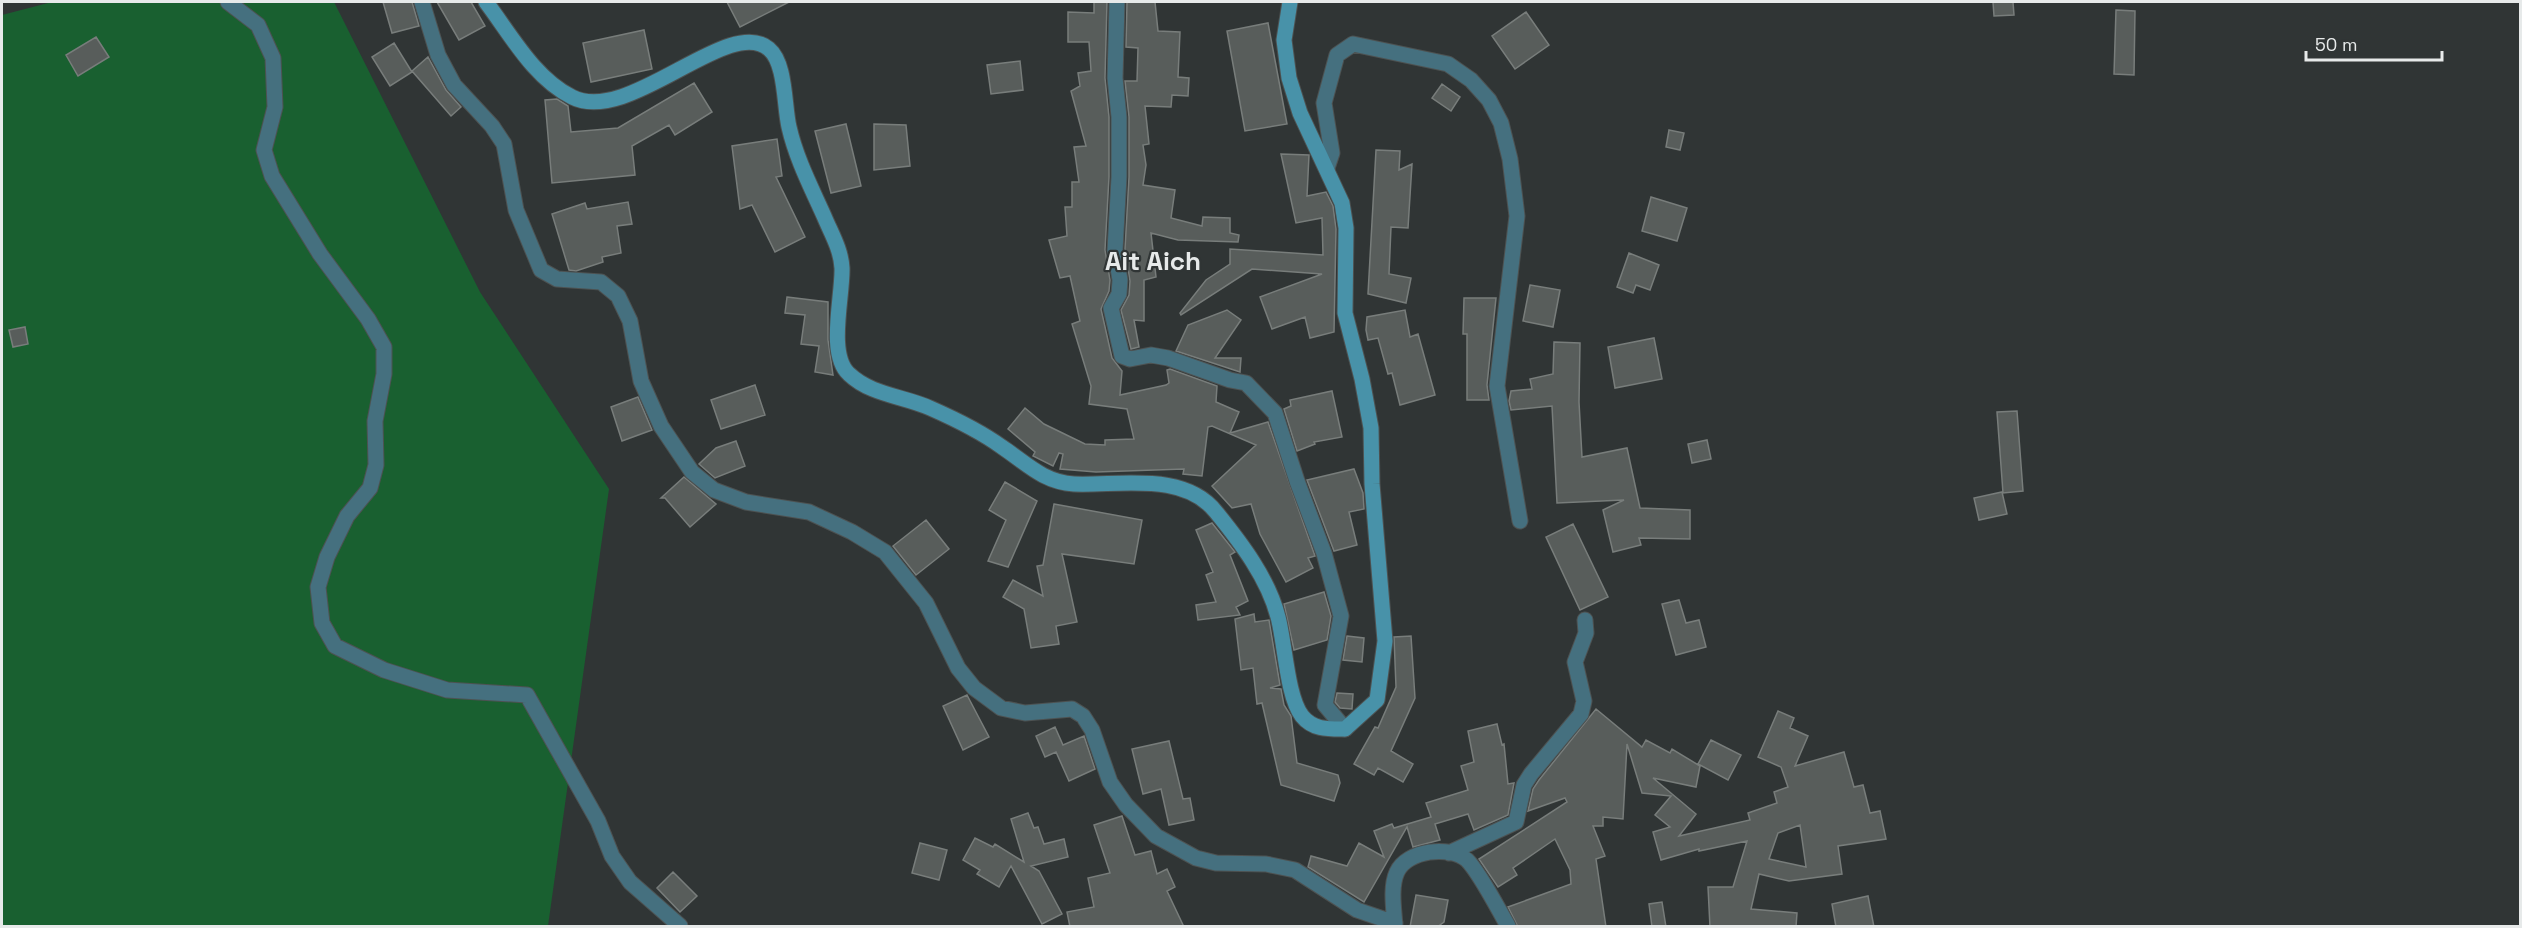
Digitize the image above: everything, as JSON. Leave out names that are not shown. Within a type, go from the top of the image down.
[{"type":"main road","points":[[486,2],[542,77],[573,98],[589,103],[610,101],[642,89],[723,47],[748,42],[770,49],[778,61],[789,128],[801,165],[839,250],[842,279],[838,350],[845,371],[861,384],[926,406],[957,420],[1047,478],[1070,484],[1143,483],[1177,488],[1205,498],[1254,563],[1278,614],[1295,706],[1304,720],[1316,728],[1345,729],[1377,700],[1385,641],[1372,484],[1371,428],[1362,379],[1345,313],[1346,228],[1342,203],[1300,113],[1289,78],[1284,40],[1290,2]]},
{"type":"street","points":[[228,2],[258,25],[273,58],[276,107],[264,150],[272,176],[320,254],[368,319],[384,347],[384,374],[375,422],[376,465],[370,488],[347,516],[327,557],[318,587],[322,623],[335,646],[384,670],[447,690],[527,695],[598,821],[612,856],[630,882],[680,927]]},
{"type":"street","points":[[422,2],[438,55],[454,85],[492,126],[504,144],[516,210],[541,270],[557,279],[601,282],[618,296],[630,321],[640,381],[661,426],[692,472],[714,490],[747,502],[809,512],[852,531],[885,552],[926,603],[958,668],[974,688],[1001,708],[1024,713],[1072,710],[1083,716],[1092,730],[1110,782],[1126,805],[1156,836],[1196,858],[1216,863],[1266,864],[1295,870],[1357,910],[1395,925],[1393,890],[1397,871],[1409,859],[1433,851],[1449,853],[1467,861],[1509,927]]},
{"type":"street","points":[[1117,2],[1115,78],[1119,117],[1119,177],[1115,250],[1120,280],[1119,294],[1111,308],[1118,346],[1122,356],[1130,360],[1151,355],[1168,358],[1230,380],[1246,383],[1275,413],[1324,553],[1341,616],[1324,705],[1345,729]]},
{"type":"street","points":[[1327,168],[1332,153],[1324,103],[1337,56],[1353,44],[1448,64],[1471,80],[1489,100],[1501,123],[1510,159],[1517,216],[1497,386],[1520,521]]},
{"type":"street","points":[[1449,853],[1516,822],[1524,785],[1581,714],[1584,701],[1575,662],[1586,633],[1585,620]]},
{"type":"green space","points":[[52,2],[334,2],[480,292],[609,489],[548,926],[2,926],[2,15]]},
{"type":"building","points":[[383,2],[412,2],[419,26],[392,33]]},
{"type":"building","points":[[437,2],[471,2],[485,26],[459,40]]},
{"type":"building","points":[[727,2],[789,2],[740,27]]},
{"type":"building","points":[[1094,2],[1107,2],[1105,78],[1109,117],[1109,177],[1105,250],[1110,280],[1109,291],[1101,309],[1112,358],[1122,371],[1120,395],[1166,385],[1169,383],[1167,370],[1170,369],[1217,386],[1216,402],[1239,412],[1230,433],[1268,422],[1315,556],[1308,558],[1313,568],[1286,582],[1260,534],[1251,504],[1232,508],[1212,486],[1256,445],[1212,426],[1208,427],[1202,476],[1183,474],[1184,469],[1096,472],[1060,469],[1063,454],[1059,453],[1053,466],[1033,456],[1035,452],[1008,429],[1025,408],[1044,424],[1085,444],[1105,445],[1105,440],[1134,439],[1127,409],[1089,404],[1091,386],[1072,324],[1080,321],[1070,276],[1060,278],[1049,240],[1067,236],[1065,207],[1072,207],[1072,182],[1079,182],[1074,147],[1086,146],[1071,91],[1080,86],[1078,73],[1091,71],[1089,42],[1068,42],[1068,12],[1094,13]]},
{"type":"building","points":[[1127,2],[1155,2],[1158,31],[1180,32],[1178,77],[1189,78],[1188,96],[1172,95],[1171,107],[1145,106],[1149,144],[1143,145],[1146,165],[1143,185],[1175,190],[1171,218],[1202,226],[1203,217],[1230,218],[1230,233],[1239,235],[1238,242],[1178,240],[1151,233],[1156,277],[1144,280],[1144,321],[1134,320],[1139,347],[1131,349],[1121,310],[1129,295],[1130,281],[1125,249],[1129,177],[1129,117],[1125,81],[1137,81],[1138,48],[1126,47]]},
{"type":"building","points":[[1993,2],[2013,2],[2014,15],[1994,16]]},
{"type":"building","points":[[2116,10],[2135,11],[2134,75],[2114,74]]},
{"type":"building","points":[[1526,12],[1549,45],[1515,69],[1492,36]]},
{"type":"building","points":[[1268,23],[1287,124],[1245,131],[1227,31]]},
{"type":"building","points":[[644,30],[652,69],[591,82],[583,43]]},
{"type":"building","points":[[96,37],[109,57],[78,76],[66,55]]},
{"type":"building","points":[[394,43],[412,72],[390,86],[372,57]]},
{"type":"building","points":[[428,57],[446,90],[461,107],[451,116],[412,71]]},
{"type":"building","points":[[1020,61],[1023,90],[991,94],[987,65]]},
{"type":"building","points":[[694,83],[712,112],[675,135],[669,125],[632,146],[635,175],[552,183],[545,100],[557,99],[568,106],[571,132],[618,128]]},
{"type":"building","points":[[1442,84],[1460,97],[1451,111],[1432,98]]},
{"type":"building","points":[[846,124],[861,186],[831,193],[815,131]]},
{"type":"building","points":[[874,124],[906,125],[910,166],[874,170]]},
{"type":"building","points":[[1669,130],[1684,133],[1680,150],[1666,147]]},
{"type":"building","points":[[777,139],[782,176],[776,177],[805,237],[775,252],[752,205],[740,209],[732,146]]},
{"type":"building","points":[[1376,150],[1400,151],[1399,170],[1412,164],[1408,228],[1391,227],[1389,274],[1411,278],[1406,303],[1368,294]]},
{"type":"building","points":[[1281,154],[1309,155],[1307,196],[1326,192],[1333,206],[1336,229],[1334,332],[1310,338],[1305,317],[1272,329],[1260,297],[1322,274],[1252,269],[1181,315],[1180,313],[1206,280],[1230,264],[1230,249],[1323,255],[1322,218],[1296,223]]},
{"type":"building","points":[[1651,197],[1687,208],[1677,241],[1642,231]]},
{"type":"building","points":[[628,202],[632,224],[617,226],[621,253],[602,257],[603,262],[576,271],[569,270],[552,214],[585,203],[587,209]]},
{"type":"building","points":[[1629,253],[1659,265],[1650,290],[1636,285],[1633,293],[1617,287]]},
{"type":"building","points":[[1530,285],[1560,290],[1553,327],[1523,321]]},
{"type":"building","points":[[787,297],[828,302],[828,340],[833,375],[815,372],[819,346],[801,344],[805,315],[785,313]]},
{"type":"building","points":[[1464,298],[1496,298],[1487,385],[1489,400],[1467,400],[1467,334],[1463,334]]},
{"type":"building","points":[[1227,310],[1241,320],[1215,358],[1241,358],[1240,372],[1176,351],[1188,325]]},
{"type":"building","points":[[1405,310],[1410,337],[1418,334],[1435,395],[1400,405],[1392,373],[1388,374],[1378,338],[1368,340],[1366,330],[1367,317]]},
{"type":"building","points":[[25,327],[28,344],[13,347],[9,330]]},
{"type":"building","points":[[1654,338],[1662,379],[1615,388],[1608,347]]},
{"type":"building","points":[[1554,342],[1580,343],[1579,402],[1582,457],[1627,448],[1640,508],[1690,510],[1690,539],[1639,538],[1641,545],[1613,552],[1603,510],[1624,500],[1557,503],[1552,406],[1511,410],[1509,401],[1511,391],[1532,389],[1530,379],[1553,374]]},
{"type":"building","points":[[755,385],[765,415],[721,429],[711,400]]},
{"type":"building","points":[[1332,391],[1342,437],[1314,442],[1315,444],[1297,451],[1284,409],[1291,406],[1290,400]]},
{"type":"building","points":[[638,397],[652,430],[622,441],[611,407]]},
{"type":"building","points":[[2017,411],[2023,491],[2003,493],[1997,412]]},
{"type":"building","points":[[1707,440],[1711,459],[1692,463],[1688,444]]},
{"type":"building","points":[[736,441],[745,466],[715,478],[699,464],[716,448]]},
{"type":"building","points":[[1354,469],[1363,493],[1364,509],[1349,512],[1357,545],[1334,551],[1307,480]]},
{"type":"building","points":[[684,477],[716,504],[690,527],[665,498],[661,498]]},
{"type":"building","points":[[1005,482],[1037,501],[1008,567],[988,561],[1006,520],[989,510]]},
{"type":"building","points":[[2002,492],[2007,514],[1979,520],[1974,498]]},
{"type":"building","points":[[1054,504],[1142,520],[1134,564],[1062,554],[1077,622],[1056,626],[1059,644],[1031,648],[1024,609],[1003,597],[1013,580],[1043,596],[1037,566],[1043,565]]},
{"type":"building","points":[[926,520],[949,549],[916,575],[893,546]]},
{"type":"building","points":[[1212,523],[1235,552],[1230,555],[1248,601],[1236,607],[1240,615],[1198,620],[1196,605],[1216,602],[1206,575],[1213,572],[1196,530]]},
{"type":"building","points":[[1573,524],[1608,597],[1580,610],[1546,537]]},
{"type":"building","points":[[1324,592],[1331,616],[1327,640],[1294,650],[1284,604]]},
{"type":"building","points":[[1679,600],[1686,623],[1699,620],[1706,647],[1676,655],[1662,604]]},
{"type":"building","points":[[1254,614],[1255,622],[1269,620],[1280,685],[1270,688],[1281,689],[1284,705],[1291,716],[1297,763],[1338,775],[1340,783],[1334,801],[1281,785],[1262,703],[1257,704],[1253,668],[1241,670],[1235,619]]},
{"type":"building","points":[[1347,636],[1364,638],[1362,662],[1343,660]]},
{"type":"building","points":[[1411,636],[1415,698],[1391,751],[1413,764],[1403,782],[1378,768],[1374,775],[1354,764],[1375,727],[1378,728],[1396,687],[1394,637]]},
{"type":"building","points":[[1337,693],[1353,694],[1352,709],[1340,708],[1335,702]]},
{"type":"building","points":[[967,695],[989,737],[963,750],[943,706]]},
{"type":"building","points":[[1596,709],[1642,747],[1646,740],[1670,753],[1672,749],[1700,766],[1696,787],[1653,778],[1696,814],[1679,836],[1750,820],[1748,813],[1777,803],[1774,792],[1788,787],[1781,767],[1758,757],[1778,711],[1794,718],[1790,728],[1808,736],[1795,766],[1844,752],[1854,787],[1863,785],[1870,813],[1880,811],[1886,839],[1838,846],[1842,874],[1789,881],[1759,874],[1751,909],[1797,913],[1796,927],[1710,927],[1708,887],[1733,887],[1747,841],[1699,851],[1699,849],[1661,860],[1653,832],[1670,827],[1655,815],[1671,796],[1642,793],[1627,744],[1623,819],[1603,817],[1603,826],[1593,826],[1605,856],[1596,859],[1606,927],[1518,927],[1508,907],[1571,884],[1570,870],[1555,839],[1513,868],[1517,875],[1498,887],[1479,859],[1567,802],[1565,798],[1528,811],[1533,789]],"holes":[[[1800,825],[1806,867],[1769,859],[1778,833]]]},
{"type":"building","points":[[1497,724],[1502,745],[1504,744],[1508,784],[1514,783],[1508,815],[1474,830],[1468,814],[1435,824],[1440,840],[1413,847],[1407,827],[1364,902],[1308,867],[1311,856],[1347,866],[1359,843],[1384,857],[1374,831],[1392,824],[1394,828],[1431,817],[1426,803],[1468,790],[1461,766],[1474,762],[1468,731]]},
{"type":"building","points":[[1055,727],[1063,745],[1084,736],[1095,769],[1069,781],[1056,752],[1045,757],[1036,736]]},
{"type":"building","points":[[1711,740],[1741,755],[1728,780],[1698,764]]},
{"type":"building","points":[[1169,741],[1183,799],[1190,798],[1194,820],[1169,825],[1161,789],[1143,794],[1132,749]]},
{"type":"building","points":[[1028,813],[1034,828],[1038,827],[1044,844],[1064,839],[1068,857],[1031,866],[1039,871],[1062,914],[1042,924],[1011,866],[999,887],[977,874],[980,870],[963,860],[975,838],[993,847],[995,844],[1024,862],[1011,819]]},
{"type":"building","points":[[1122,816],[1135,855],[1151,851],[1157,874],[1167,869],[1175,887],[1167,891],[1184,927],[1070,927],[1067,912],[1094,907],[1088,878],[1110,873],[1094,825]]},
{"type":"building","points":[[920,843],[947,850],[939,880],[912,873]]},
{"type":"building","points":[[673,872],[697,896],[680,912],[657,888]]},
{"type":"building","points":[[1416,895],[1448,900],[1444,922],[1437,927],[1410,927]]},
{"type":"building","points":[[1868,896],[1874,927],[1836,927],[1832,904]]},
{"type":"building","points":[[1662,902],[1666,927],[1652,927],[1649,904]]},
{"type":"district","name":"Ait Aich","points":[[1153,261]]}]
